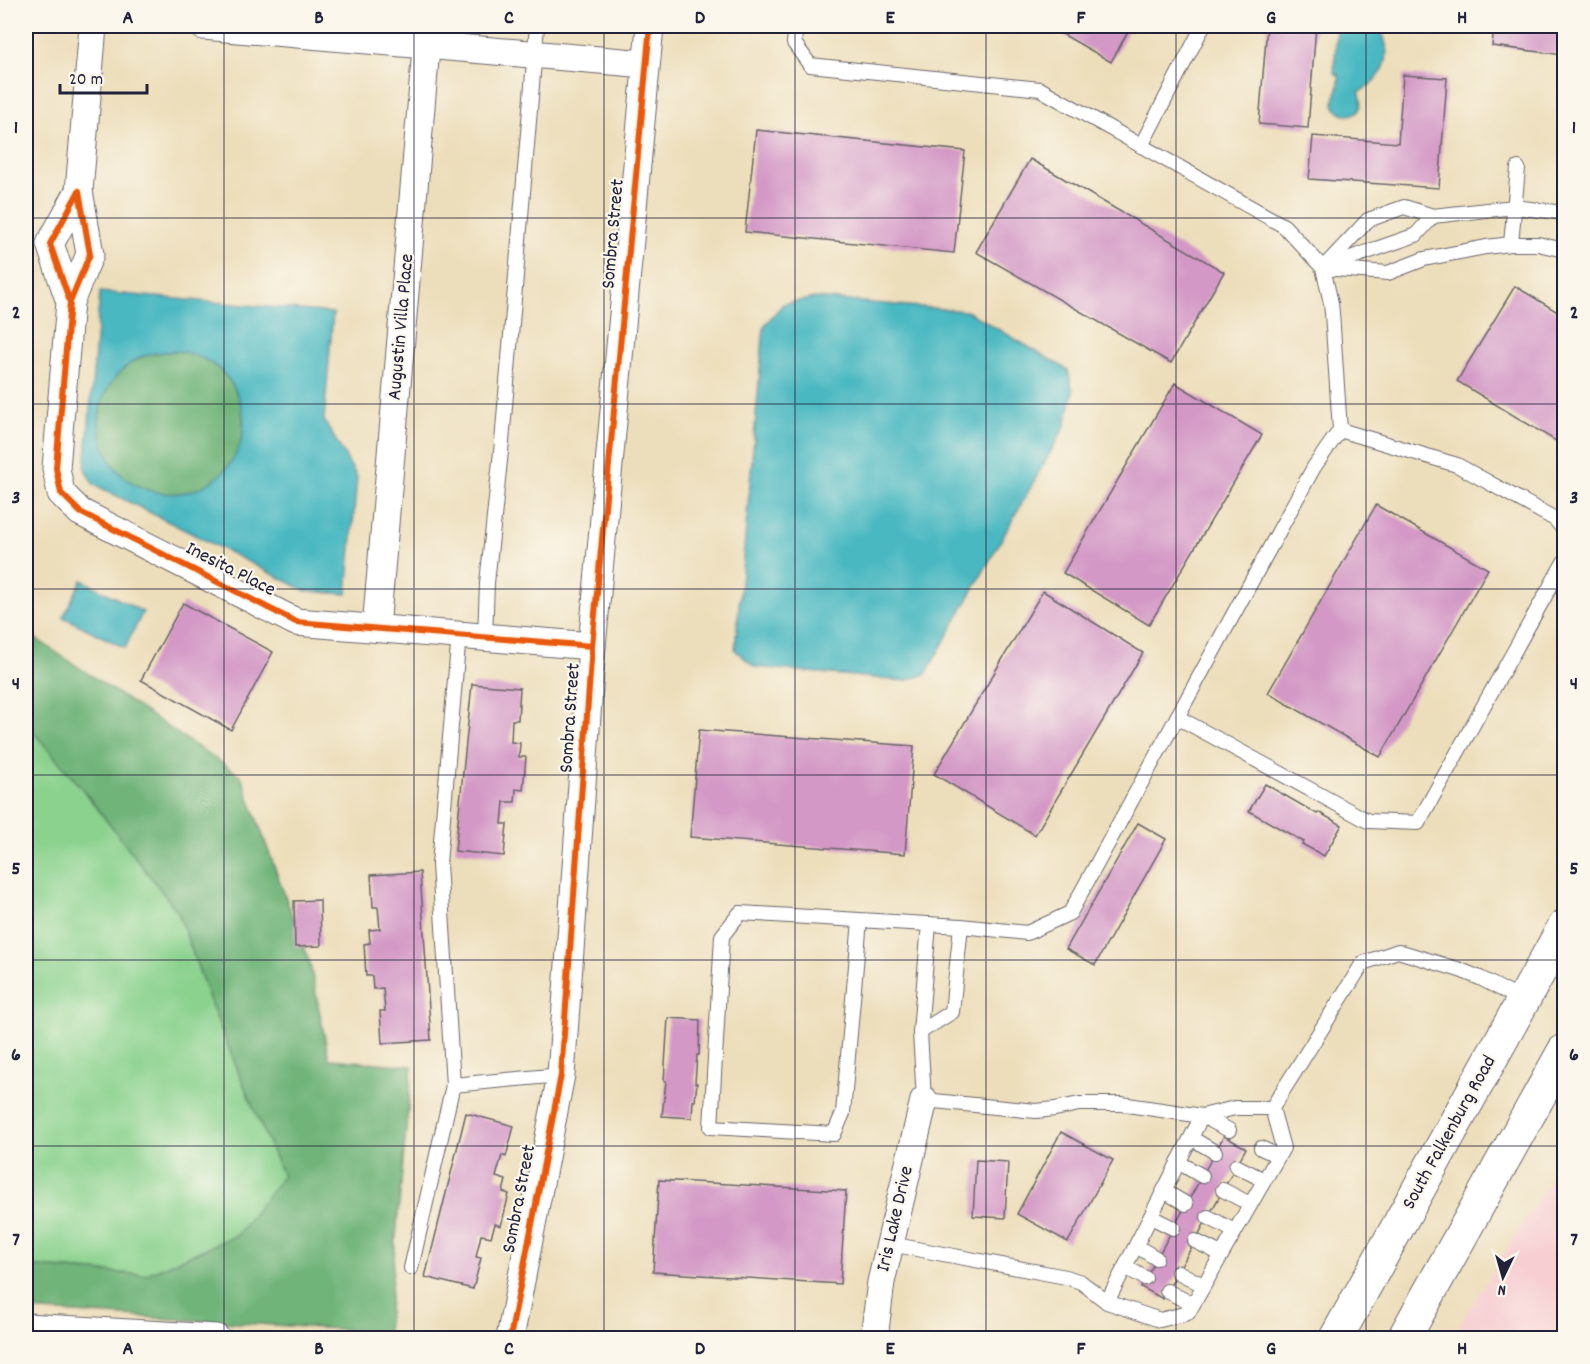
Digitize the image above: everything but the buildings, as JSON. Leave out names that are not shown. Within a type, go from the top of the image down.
[{"type":"street","name":"Inesita Place","points":[[93,26],[79,191],[90,254],[70,302],[56,468],[61,493],[80,512],[296,621],[592,646]]},
{"type":"street","points":[[203,26],[427,35],[535,55],[646,64]]},
{"type":"street","name":"Sombra Street","points":[[510,1338],[561,1075],[592,646],[650,26]]},
{"type":"street","name":"Augustin Villa Place","points":[[375,628],[427,35]]},
{"type":"street","name":"Inesita Place","points":[[70,302],[50,244],[79,191]]},
{"type":"street","name":"South Falkenburg Road","points":[[1336,1338],[1564,927]]},
{"type":"street","points":[[1404,1338],[1560,1069]]},
{"type":"street","name":"Iris Lake Drive","points":[[874,1338],[881,1282],[924,1100]]},
{"type":"street","points":[[26,1327],[216,1338]]},
{"type":"lane","points":[[411,1268],[453,1084],[439,864],[472,635],[487,583],[502,442],[537,26]]},
{"type":"lane","points":[[796,26],[794,43],[810,65],[1040,89],[1284,226],[1323,268],[1331,303],[1340,430],[1314,467],[1070,913],[1027,933],[961,926],[929,924],[740,913],[722,936],[711,1127],[834,1134],[843,1113],[860,920]]},
{"type":"lane","points":[[1141,146],[1203,26]]},
{"type":"lane","points":[[1511,244],[1518,168]]},
{"type":"lane","points":[[1323,268],[1368,220],[1404,207],[1433,216],[1514,207],[1564,213]]},
{"type":"lane","points":[[1323,268],[1416,235],[1433,216]]},
{"type":"lane","points":[[1323,268],[1388,273],[1424,260],[1511,244],[1538,244],[1564,250]]},
{"type":"lane","points":[[1340,430],[1457,465],[1555,519],[1564,530]]},
{"type":"lane","points":[[1177,717],[1368,821],[1418,823],[1564,562]]},
{"type":"lane","points":[[929,924],[920,1032],[924,1100],[1036,1111],[1079,1104],[1121,1104],[1202,1116],[1229,1130]]},
{"type":"lane","points":[[920,1032],[952,1012],[961,926]]},
{"type":"lane","points":[[890,1244],[1066,1277],[1081,1282],[1107,1302],[1160,1320],[1188,1312],[1283,1148],[1272,1108],[1363,963],[1398,951],[1460,970],[1524,1001]]},
{"type":"lane","points":[[453,1084],[561,1075]]},
{"type":"lane","points":[[1107,1302],[1202,1116],[1235,1108],[1272,1108]]},
{"type":"lane","points":[[1191,1138],[1215,1152]]},
{"type":"lane","points":[[1261,1148],[1278,1156]]},
{"type":"lane","points":[[1179,1162],[1202,1176]]},
{"type":"lane","points":[[1236,1166],[1264,1180]]},
{"type":"lane","points":[[1223,1190],[1250,1204]]},
{"type":"lane","points":[[1164,1191],[1186,1204]]},
{"type":"lane","points":[[1151,1217],[1173,1228]]},
{"type":"lane","points":[[1208,1217],[1234,1231]]},
{"type":"lane","points":[[1195,1241],[1221,1254]]},
{"type":"lane","points":[[1136,1246],[1156,1258]]},
{"type":"lane","points":[[1125,1267],[1145,1278]]},
{"type":"lane","points":[[1178,1272],[1203,1284]]},
{"type":"lane","points":[[1167,1292],[1192,1304]]},
{"type":"shaded area","points":[[1564,1159],[1564,1338],[1451,1338]]},
{"type":"green space","points":[[171,351],[198,357],[211,363],[222,372],[231,383],[237,396],[243,423],[237,450],[231,463],[222,474],[211,483],[198,489],[171,495],[144,489],[131,483],[120,474],[111,463],[105,450],[99,423],[105,396],[111,383],[120,372],[131,363],[144,357]]},
{"type":"green space","points":[[26,632],[241,776],[310,964],[329,1059],[412,1066],[387,1332],[26,1310],[26,1266],[145,1275],[237,1235],[283,1176],[213,1009],[178,912],[83,790],[26,723]]},
{"type":"green space","points":[[26,723],[83,790],[178,912],[213,1009],[284,1176],[237,1235],[145,1275],[26,1266]]},
{"type":"water","points":[[1344,26],[1379,26],[1384,36],[1387,55],[1382,72],[1369,86],[1359,92],[1361,107],[1357,112],[1346,115],[1336,109],[1334,103],[1339,82],[1339,75],[1334,73],[1337,29],[1343,30]]},
{"type":"water","points":[[100,292],[333,313],[324,420],[357,477],[347,594],[306,591],[93,484],[85,469]],"holes":[[[181,351],[214,365],[231,383],[243,415],[242,435],[236,454],[225,470],[210,482],[192,490],[172,494],[151,491],[138,486],[116,469],[100,432],[99,413],[110,384],[132,362],[156,353]]]},
{"type":"water","points":[[815,298],[967,311],[1068,370],[1073,392],[1065,426],[926,674],[905,681],[755,667],[735,650],[764,326],[783,304]]},
{"type":"water","points":[[82,580],[143,612],[125,648],[63,617]]},
{"type":"cycle path","points":[[510,1338],[561,1075],[592,646],[650,26]]},
{"type":"cycle path","points":[[70,302],[50,244],[79,191],[90,254],[70,302],[56,468],[61,493],[80,512],[296,622],[592,646]]}]
